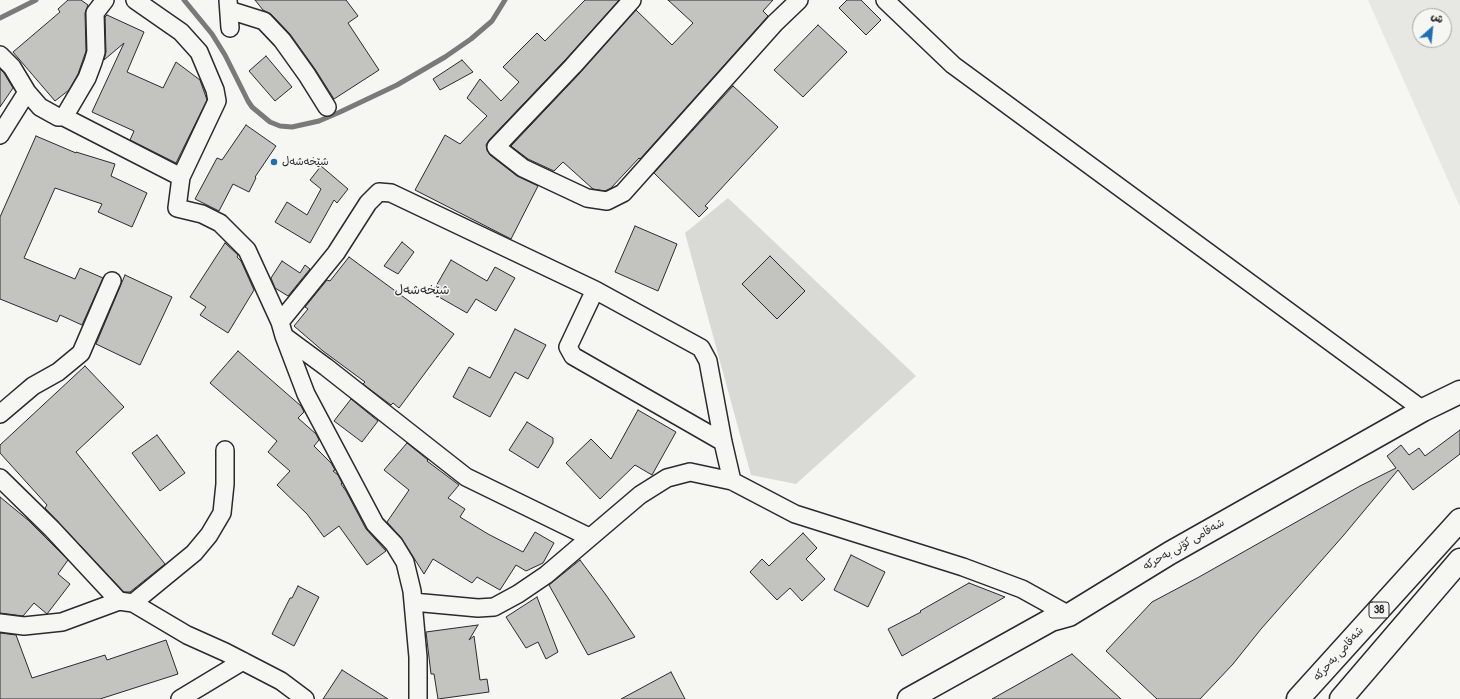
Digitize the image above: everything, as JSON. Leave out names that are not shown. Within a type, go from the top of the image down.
[{"type":"street","points":[[64,117],[87,78],[93,62],[96,52],[95,13],[105,0]]},
{"type":"street","points":[[135,0],[181,32],[199,52],[215,90],[217,101],[181,177],[177,208],[202,214],[220,223],[247,250],[282,329],[306,394],[375,524],[394,544],[405,562],[412,591],[418,658],[418,699]]},
{"type":"street","points":[[632,0],[573,66],[496,147],[523,168],[587,198],[607,201],[623,192],[775,23],[799,0]]},
{"type":"street","points":[[885,0],[953,65],[1423,410]]},
{"type":"street","points":[[230,28],[228,5],[264,21],[282,40],[327,106]]},
{"type":"street","points":[[0,55],[12,67],[27,92],[40,107],[58,117],[64,117],[181,177]]},
{"type":"street","points":[[0,135],[27,92]]},
{"type":"street","points":[[282,329],[368,203],[379,192],[391,192],[595,290],[701,348],[708,361],[732,481]]},
{"type":"street","points":[[0,414],[33,386],[58,372],[81,354],[112,281]]},
{"type":"street","points":[[595,290],[568,347],[573,356],[723,442]]},
{"type":"street","points":[[282,329],[326,367],[466,477],[589,537]]},
{"type":"street","name":"شەقامی کۆنی بەحرکە","points":[[909,699],[1051,620],[1069,615],[1170,553],[1423,410],[1460,392]]},
{"type":"street","points":[[0,623],[24,626],[62,622],[126,602],[194,553],[209,535],[222,513],[225,484],[225,450]]},
{"type":"street","points":[[413,602],[478,608],[494,606],[518,594],[546,575],[640,495],[667,478],[690,472],[732,481],[795,514],[963,567],[1022,589],[1069,615]]},
{"type":"street","points":[[0,478],[126,602],[187,635],[243,661],[281,681],[305,699]]},
{"type":"street","name":"شەقامی بەحرکە","points":[[1298,699],[1460,520]]},
{"type":"street","name":"38","points":[[1341,699],[1460,560]]},
{"type":"street","points":[[180,699],[243,661]]},
{"type":"shaded area","points":[[1368,0],[1460,0],[1460,207]]},
{"type":"shaded area","points":[[728,198],[916,376],[796,484],[751,475],[685,233]]},
{"type":"building","points":[[68,0],[81,0],[88,5],[85,13],[86,51],[78,74],[69,90],[55,101],[13,52],[60,12],[58,9]]},
{"type":"building","points":[[255,0],[346,0],[358,16],[348,23],[379,70],[334,99],[290,34],[271,14],[263,10]]},
{"type":"building","points":[[585,0],[619,0],[486,145],[490,155],[517,176],[538,186],[511,239],[415,190],[445,135],[460,144],[487,116],[467,98],[480,79],[501,101],[519,82],[503,67],[537,33],[545,41]]},
{"type":"building","points":[[668,0],[773,0],[763,11],[768,16],[640,159],[639,158],[611,188],[605,191],[593,189],[563,162],[554,171],[528,159],[511,146],[580,73],[636,10],[672,45],[693,23]]},
{"type":"building","points":[[847,0],[861,0],[881,20],[866,35],[839,8]]},
{"type":"building","points":[[107,15],[144,32],[127,72],[163,88],[176,62],[200,80],[207,100],[176,163],[130,140],[134,131],[92,112],[124,43],[104,60],[106,52],[105,17]]},
{"type":"building","points":[[818,25],[847,52],[803,97],[774,70]]},
{"type":"building","points":[[266,56],[292,87],[275,101],[249,71]]},
{"type":"building","points":[[462,60],[473,72],[440,90],[433,79]]},
{"type":"building","points":[[0,69],[13,88],[0,107]]},
{"type":"building","points":[[733,86],[778,127],[705,206],[708,208],[699,217],[654,173]]},
{"type":"building","points":[[246,125],[276,146],[255,177],[256,178],[249,192],[233,184],[219,211],[195,199],[217,158],[222,160]]},
{"type":"building","points":[[36,136],[76,153],[115,164],[111,176],[147,193],[132,227],[98,212],[102,204],[55,188],[24,258],[75,279],[80,268],[103,278],[82,325],[60,315],[57,322],[0,299],[0,217]]},
{"type":"building","points":[[321,166],[348,189],[337,203],[334,200],[310,243],[275,222],[287,202],[307,215],[321,189],[310,180]]},
{"type":"building","points":[[635,226],[677,244],[658,291],[615,272]]},
{"type":"building","points":[[402,242],[414,252],[398,274],[384,266]]},
{"type":"building","points":[[225,243],[238,255],[237,257],[241,261],[254,290],[228,333],[200,315],[206,307],[190,297]]},
{"type":"building","points":[[770,256],[805,291],[777,319],[742,284]]},
{"type":"building","points":[[349,257],[454,334],[399,408],[393,403],[391,405],[363,384],[365,382],[323,351],[294,326],[308,309],[305,307],[327,280],[330,281]]},
{"type":"building","points":[[451,260],[487,281],[495,267],[515,278],[496,311],[476,299],[467,313],[432,293]]},
{"type":"building","points":[[282,261],[300,273],[305,265],[310,269],[288,296],[275,288],[271,278]]},
{"type":"building","points":[[125,275],[172,297],[140,365],[96,344]]},
{"type":"building","points":[[515,329],[546,345],[528,379],[515,372],[490,417],[453,397],[469,367],[490,378]]},
{"type":"building","points":[[238,351],[301,406],[304,412],[298,418],[316,434],[319,440],[314,446],[331,463],[335,470],[333,471],[338,475],[342,483],[341,484],[366,529],[386,551],[367,565],[339,526],[324,537],[307,514],[277,485],[290,471],[268,452],[277,441],[210,383]]},
{"type":"building","points":[[85,366],[124,407],[76,452],[165,564],[130,592],[124,592],[45,508],[47,505],[0,453],[0,445]]},
{"type":"building","points":[[351,399],[378,421],[362,442],[334,421]]},
{"type":"building","points":[[638,410],[676,432],[652,475],[635,465],[600,499],[566,463],[591,439],[611,459]]},
{"type":"building","points":[[527,422],[553,438],[553,443],[538,468],[509,450]]},
{"type":"building","points":[[1460,430],[1460,454],[1413,490],[1398,470],[1343,536],[1261,629],[1233,664],[1200,699],[1157,699],[1106,651],[1152,602],[1360,486],[1396,468],[1387,456],[1401,445],[1409,455],[1419,448],[1425,456]]},
{"type":"building","points":[[157,435],[185,473],[160,491],[132,453]]},
{"type":"building","points":[[407,443],[428,460],[427,461],[459,485],[448,498],[465,509],[460,517],[488,534],[523,552],[535,532],[554,543],[543,563],[526,571],[516,565],[500,590],[477,577],[472,583],[433,559],[424,574],[402,539],[387,522],[409,490],[384,470]]},
{"type":"building","points":[[0,497],[28,520],[68,560],[58,574],[70,584],[47,614],[34,603],[23,616],[0,613]]},
{"type":"building","points":[[803,533],[817,548],[806,559],[825,579],[802,601],[790,588],[777,600],[750,572],[762,559],[769,566]]},
{"type":"building","points":[[851,555],[885,572],[868,607],[834,590]]},
{"type":"building","points":[[580,560],[635,637],[588,655],[549,585]]},
{"type":"building","points":[[969,583],[1005,597],[902,656],[888,629],[921,612],[920,611]]},
{"type":"building","points":[[298,586],[319,597],[294,646],[272,634],[290,598],[292,598]]},
{"type":"building","points":[[537,597],[558,652],[546,659],[538,642],[526,648],[506,617]]},
{"type":"building","points":[[478,625],[469,640],[474,636],[480,680],[487,679],[489,692],[438,699],[434,674],[431,674],[426,632]]},
{"type":"building","points":[[0,633],[16,635],[32,678],[105,655],[107,660],[166,640],[178,674],[100,699],[0,699]]},
{"type":"building","points":[[1072,654],[1121,699],[992,699]]},
{"type":"building","points":[[342,670],[369,687],[388,699],[323,699]]},
{"type":"building","points":[[671,672],[685,699],[621,699]]},
{"type":"waterway","points":[[0,18],[36,0]]},
{"type":"waterway","points":[[184,0],[212,34],[225,55],[252,107],[270,122],[280,126],[292,127],[319,121],[340,112],[397,85],[445,57],[471,39],[492,21],[505,0]]},
{"type":"place","name":"شێخه‌شه‌ل","points":[[274,162]]},
{"type":"district","name":"شێخەشەل","points":[[422,291]]}]
